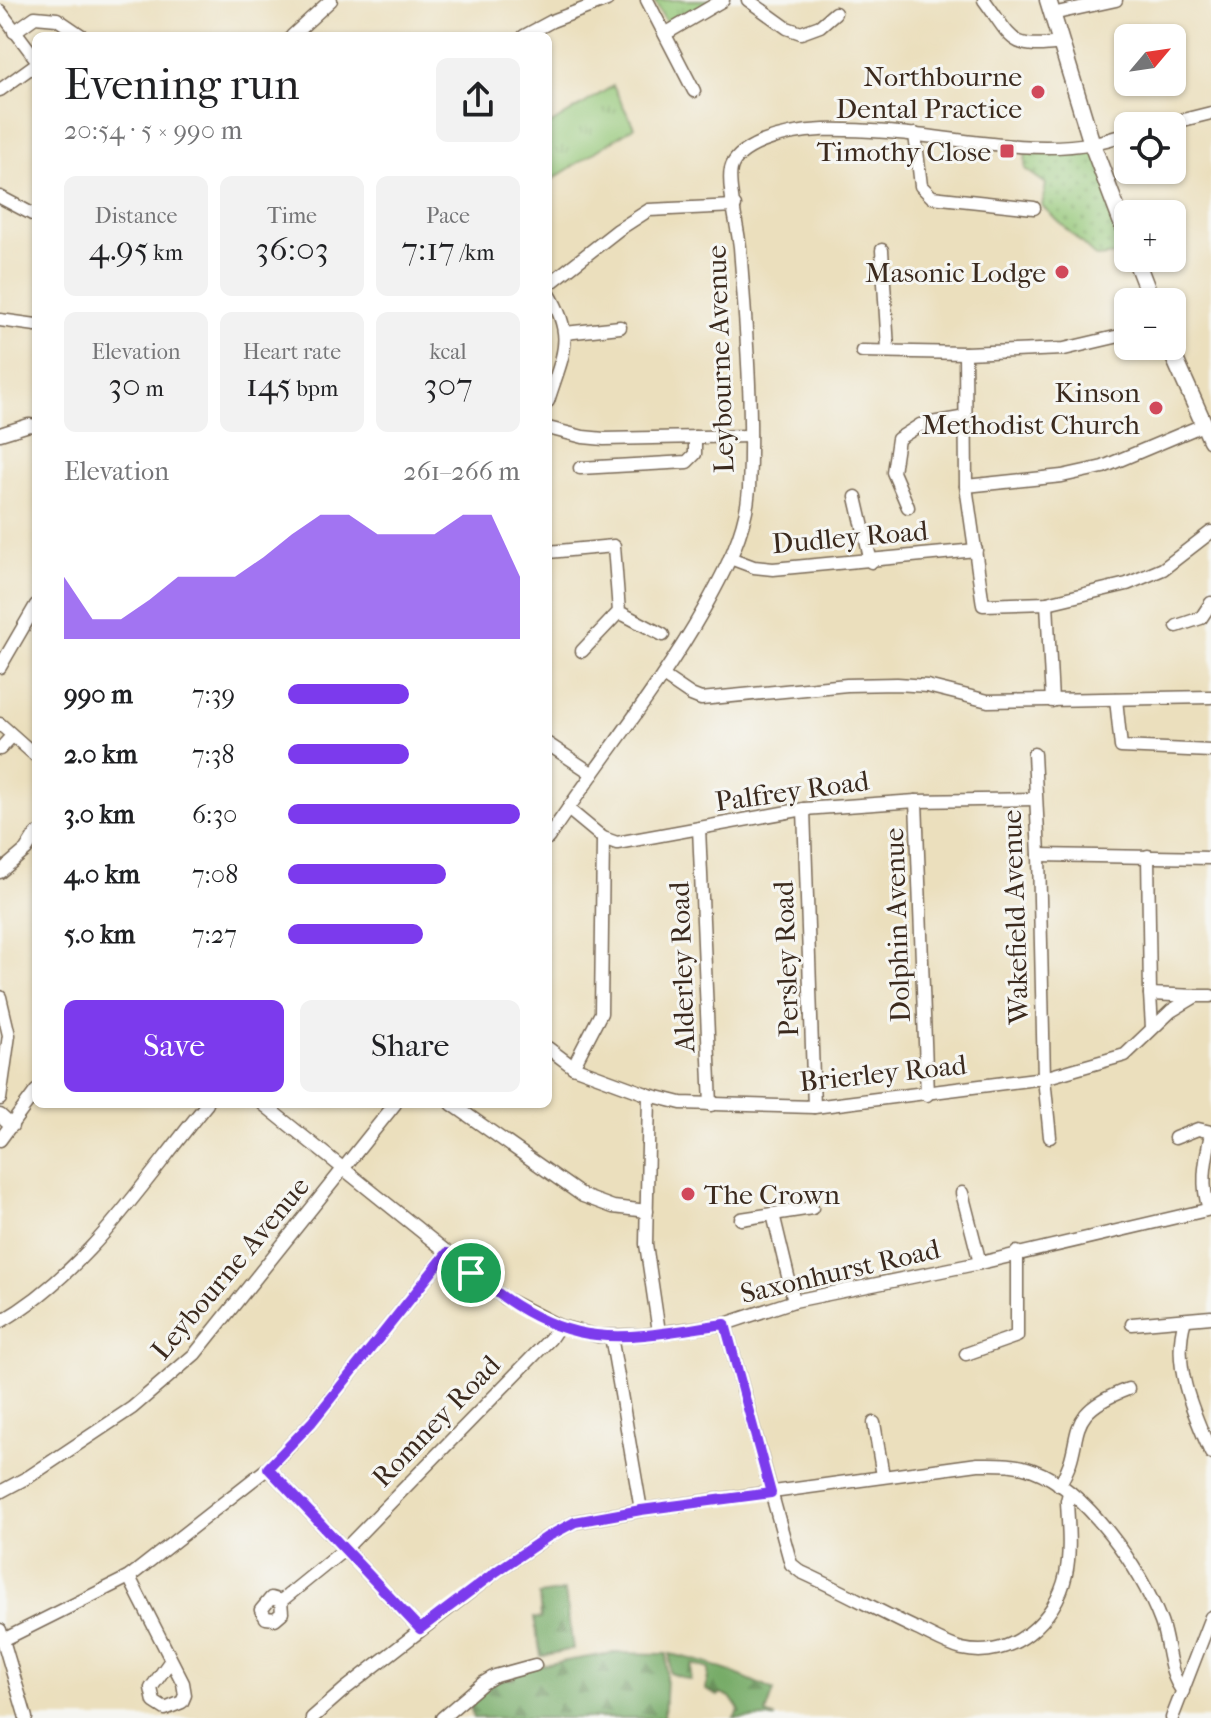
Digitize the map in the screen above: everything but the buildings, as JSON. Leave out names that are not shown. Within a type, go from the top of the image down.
[{"type":"main road","points":[[1050,7],[1092,144],[1114,202]]},
{"type":"main road","points":[[1175,360],[1207,432]]},
{"type":"street","points":[[296,32],[331,0]]},
{"type":"street","points":[[531,32],[605,0]]},
{"type":"street","points":[[647,0],[694,91]]},
{"type":"street","points":[[665,34],[723,0]]},
{"type":"street","points":[[748,0],[787,28],[801,33],[820,26],[835,13]]},
{"type":"street","points":[[984,0],[1013,40],[1027,46],[1061,43]]},
{"type":"street","points":[[1050,7],[1116,0]]},
{"type":"street","points":[[0,11],[32,57]]},
{"type":"street","points":[[14,32],[35,17],[57,19],[76,32]]},
{"type":"street","points":[[0,90],[32,65]]},
{"type":"street","points":[[1186,119],[1211,113]]},
{"type":"street","name":"Leybourne Avenue","points":[[552,832],[663,676],[698,619],[741,532],[747,505],[750,374],[731,167],[743,153],[762,142],[794,133],[826,129],[915,134]]},
{"type":"street","points":[[1034,208],[932,197],[921,186],[918,176],[915,134],[1026,146],[1092,144],[1114,138]]},
{"type":"street","points":[[0,197],[32,214]]},
{"type":"street","points":[[552,282],[649,210],[735,206]]},
{"type":"street","points":[[878,258],[881,354]]},
{"type":"street","points":[[552,299],[563,319],[565,333],[552,385]]},
{"type":"street","points":[[0,320],[32,324]]},
{"type":"street","points":[[565,333],[620,327]]},
{"type":"street","points":[[862,351],[881,354],[1064,349],[1114,337]]},
{"type":"street","points":[[965,353],[966,486],[983,605],[1047,603],[1127,584],[1163,569],[1211,532]]},
{"type":"street","points":[[908,507],[893,472],[898,439],[920,425],[966,417]]},
{"type":"street","points":[[0,434],[32,425]]},
{"type":"street","points":[[552,429],[583,437],[750,436]]},
{"type":"street","points":[[966,486],[1062,476],[1103,467],[1207,432]]},
{"type":"street","points":[[580,468],[687,462],[695,454],[695,437]]},
{"type":"street","points":[[856,497],[871,562]]},
{"type":"street","points":[[552,552],[614,546],[619,612],[582,651]]},
{"type":"street","name":"Dudley Road","points":[[730,558],[764,569],[871,562],[976,550]]},
{"type":"street","points":[[1047,603],[1052,701]]},
{"type":"street","points":[[1177,626],[1201,618],[1211,603]]},
{"type":"street","points":[[0,667],[32,612]]},
{"type":"street","points":[[619,612],[663,635]]},
{"type":"street","points":[[663,676],[701,699],[847,685],[897,684],[927,686],[988,701],[1211,697]]},
{"type":"street","points":[[1116,699],[1121,747],[1211,751]]},
{"type":"street","points":[[0,724],[32,753]]},
{"type":"street","points":[[0,749],[12,736]]},
{"type":"street","points":[[552,747],[593,774]]},
{"type":"street","name":"Wakefield Avenue","points":[[1034,754],[1044,1078],[1050,1137]]},
{"type":"street","name":"Palfrey Road","points":[[603,838],[617,843],[804,809],[916,801],[1035,799]]},
{"type":"street","name":"Dolphin Avenue","points":[[916,801],[927,1095]]},
{"type":"street","points":[[568,809],[603,838],[601,1013],[573,1067]]},
{"type":"street","name":"Persley Road","points":[[804,809],[814,1107]]},
{"type":"street","name":"Alderley Road","points":[[699,828],[711,1105]]},
{"type":"street","points":[[0,872],[26,850],[32,840]]},
{"type":"street","points":[[1039,855],[1211,858]]},
{"type":"street","points":[[1148,856],[1152,1028]]},
{"type":"street","points":[[1150,994],[1211,996]]},
{"type":"street","name":"Brierley Road","points":[[552,1051],[573,1067],[649,1095],[681,1103],[814,1107],[1044,1078],[1125,1055],[1171,1011],[1196,996]]},
{"type":"street","points":[[0,997],[9,1035],[0,1099]]},
{"type":"street","points":[[649,1095],[646,1244],[659,1332]]},
{"type":"street","points":[[0,1140],[32,1097]]},
{"type":"street","points":[[0,1322],[49,1287],[85,1254],[204,1108]]},
{"type":"street","name":"Saxonhurst Road","points":[[268,1108],[511,1303],[559,1326],[585,1334],[611,1336],[725,1324],[794,1301],[980,1263],[1210,1209]]},
{"type":"street","name":"Leybourne Avenue","points":[[0,1492],[112,1422],[178,1370],[212,1334],[392,1108]]},
{"type":"street","points":[[458,1108],[583,1196],[613,1207],[647,1211]]},
{"type":"street","points":[[0,1115],[12,1126]]},
{"type":"street","points":[[1175,1138],[1198,1129],[1211,1133],[1203,1175],[1204,1193],[1210,1209]]},
{"type":"street","points":[[962,1193],[980,1263]]},
{"type":"street","points":[[741,1219],[812,1208]]},
{"type":"street","points":[[773,1214],[794,1301]]},
{"type":"street","points":[[966,1354],[1017,1336],[1017,1252]]},
{"type":"street","points":[[26,1718],[1,1635],[129,1577],[268,1468],[312,1422],[447,1253]]},
{"type":"street","points":[[1132,1324],[1211,1317]]},
{"type":"street","points":[[1185,1320],[1179,1340],[1182,1367],[1211,1453]]},
{"type":"street","points":[[725,1324],[786,1553],[795,1569],[942,1641],[977,1651],[1018,1641],[1033,1631],[1050,1610],[1066,1573],[1064,1489],[1076,1428],[1096,1403],[1128,1389]]},
{"type":"street","name":"Romney Road","points":[[281,1601],[345,1549],[550,1339],[559,1326]]},
{"type":"street","points":[[611,1336],[641,1510]]},
{"type":"street","points":[[874,1423],[883,1476]]},
{"type":"street","points":[[312,1718],[420,1629],[497,1571],[564,1527],[587,1519],[641,1510],[978,1464],[1010,1464],[1033,1470],[1064,1489],[1099,1520],[1122,1550],[1161,1621],[1177,1685],[1183,1691]]},
{"type":"street","points":[[268,1468],[420,1629]]},
{"type":"street","points":[[129,1577],[171,1660]]},
{"type":"street","points":[[1172,1718],[1211,1617]]},
{"type":"street","points":[[442,1718],[495,1676],[535,1665]]},
{"type":"green space","points":[[654,0],[717,0],[668,26]]},
{"type":"green space","points":[[613,86],[634,127],[552,179],[552,124]]},
{"type":"green space","points":[[1092,144],[1114,202],[1114,255],[1096,257],[1042,206],[1046,184],[1025,169],[1026,146]]},
{"type":"green space","points":[[565,1591],[573,1649],[541,1656],[534,1618],[541,1619],[539,1595]]},
{"type":"green space","points":[[613,1653],[667,1654],[664,1718],[473,1718],[469,1700],[496,1682],[514,1679],[512,1670]]},
{"type":"green space","points":[[670,1654],[724,1669],[774,1691],[766,1714],[776,1718],[734,1718],[739,1710],[730,1697],[706,1690],[709,1669],[692,1664],[690,1680],[670,1673]]},
{"type":"place","name":"Northbourne Dental Practice","points":[[1038,92]]},
{"type":"place","name":"Timothy Close","points":[[1007,151]]},
{"type":"place","name":"Masonic Lodge","points":[[1062,272]]},
{"type":"place","name":"Kinson Methodist Church","points":[[1156,408]]},
{"type":"place","name":"The Crown","points":[[688,1194]]},
{"type":"route","points":[[447,1253],[471,1273],[518,1307],[585,1334],[644,1335],[725,1324],[771,1493],[575,1522],[497,1571],[420,1629],[268,1468],[312,1422],[447,1253]]}]
